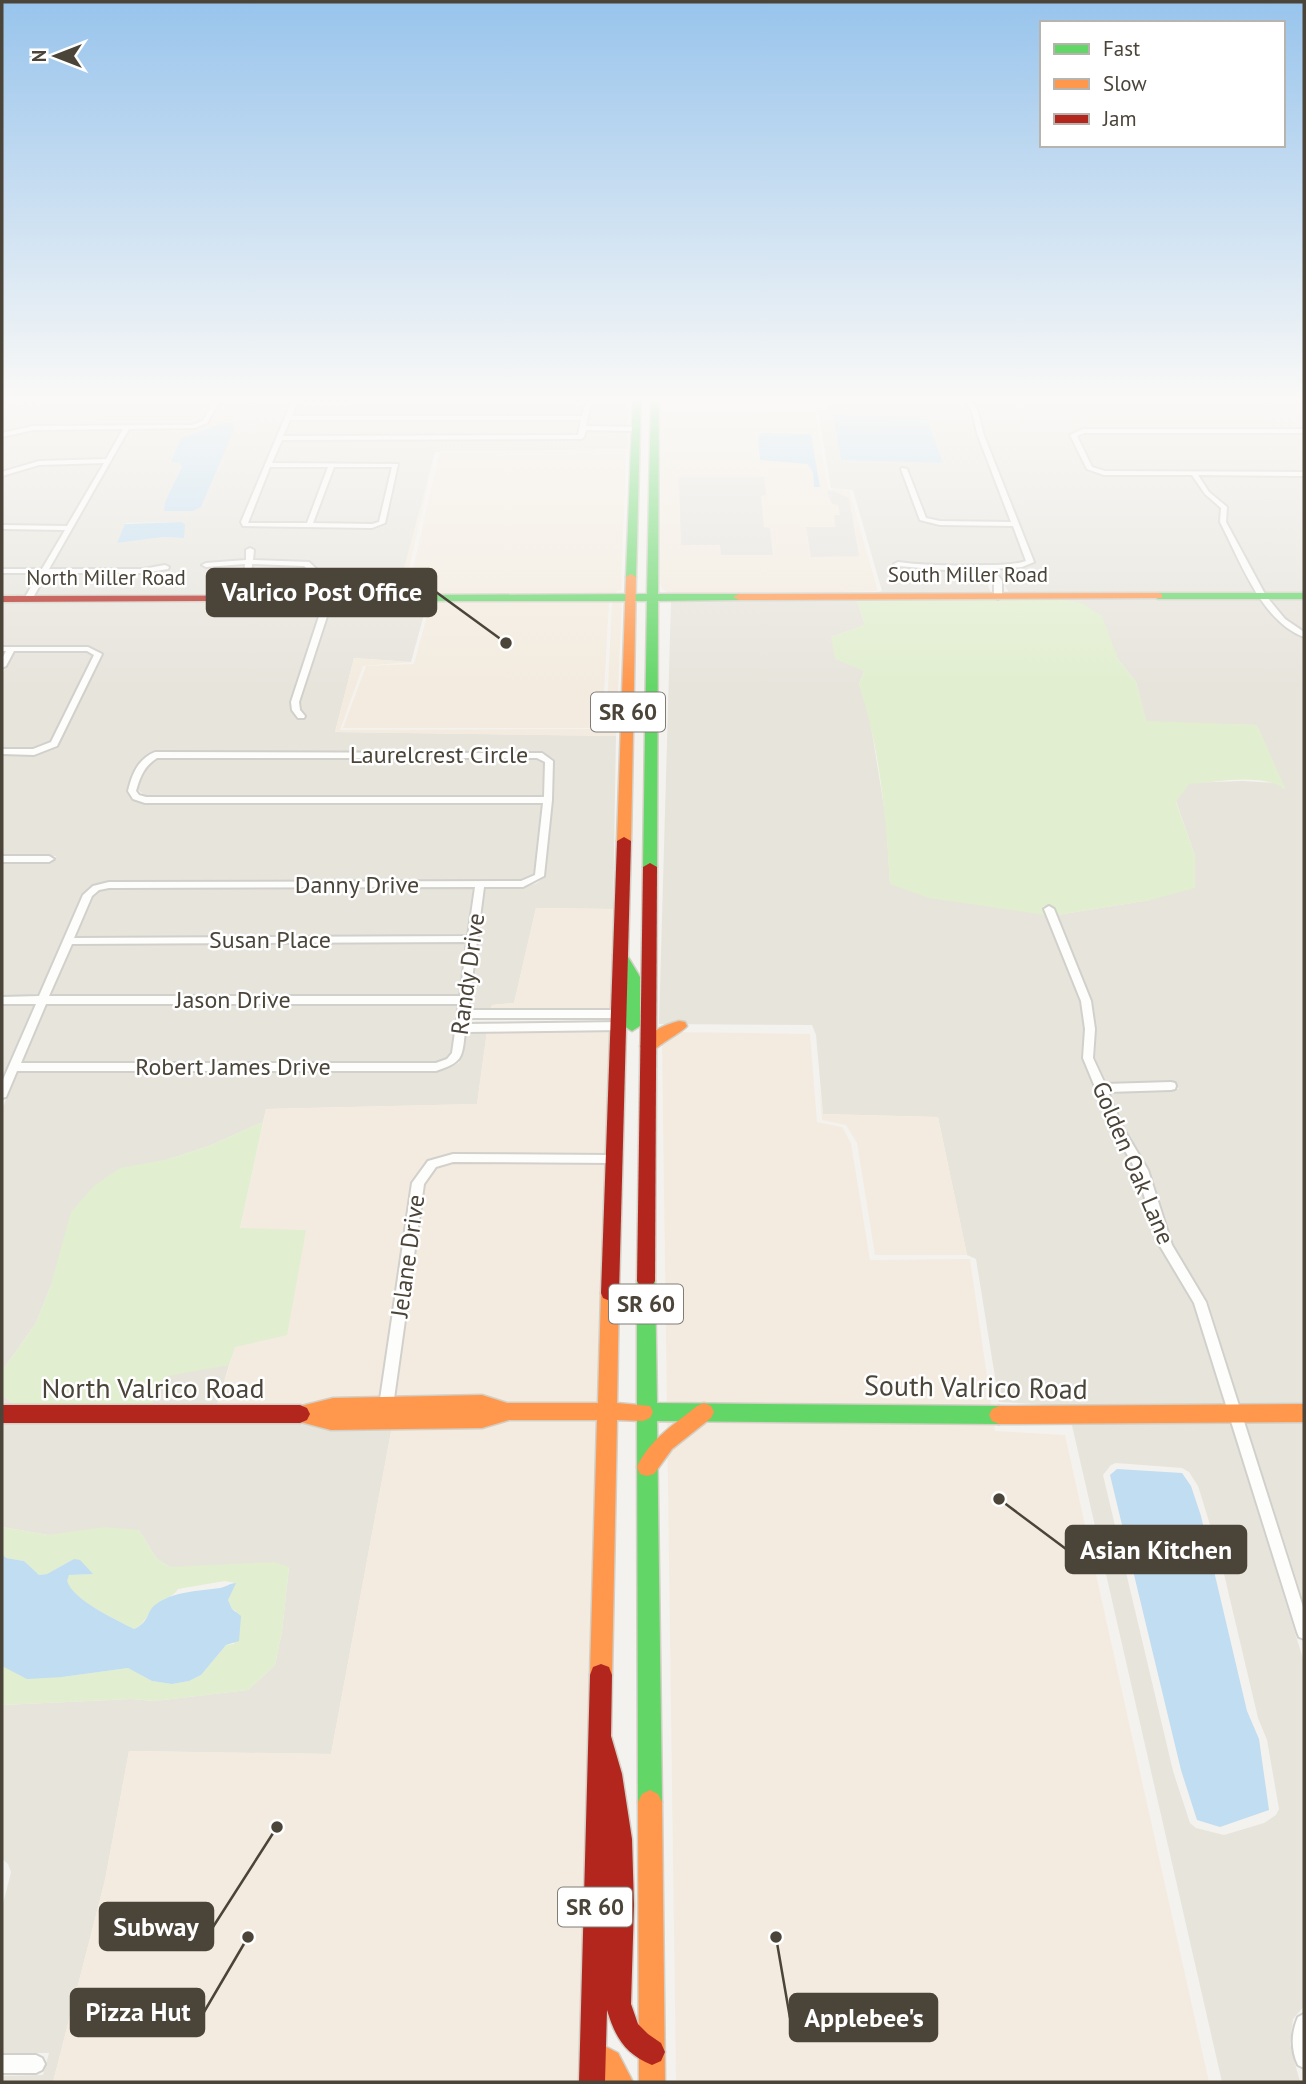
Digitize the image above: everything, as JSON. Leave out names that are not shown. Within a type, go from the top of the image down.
[{"type":"main road","name":"SR 60","points":[[634,493],[620,954],[632,977],[632,1021],[648,1046],[646,1411],[652,2082]]},
{"type":"main road","name":"SR 60","points":[[592,2082],[613,1159],[632,1021],[653,747],[654,493]]},
{"type":"main road","name":"South Miller Road","points":[[631,599],[1001,591],[1304,596]]},
{"type":"main road","name":"North Miller Road","points":[[2,599],[631,599]]},
{"type":"main road","points":[[627,747],[653,747]]},
{"type":"main road","points":[[648,1046],[664,1032],[679,1026]]},
{"type":"main road","name":"North Valrico Road","points":[[2,1414],[305,1414],[333,1407],[482,1404],[509,1411],[646,1411]]},
{"type":"main road","name":"North Valrico Road","points":[[305,1414],[331,1422],[482,1419],[509,1411]]},
{"type":"main road","name":"South Valrico Road","points":[[646,1411],[1034,1415],[1304,1413]]},
{"type":"main road","points":[[647,1467],[677,1431],[704,1412]]},
{"type":"main road","points":[[598,1731],[614,1774],[621,1823],[618,2004],[631,2041],[652,2052]]},
{"type":"main road","points":[[593,2053],[609,2062],[620,2082]]},
{"type":"street","points":[[28,599],[89,493]]},
{"type":"street","points":[[257,493],[245,525],[382,523],[389,493]]},
{"type":"street","points":[[309,526],[321,493]]},
{"type":"street","points":[[913,493],[923,520],[940,523],[1016,524]]},
{"type":"street","points":[[898,564],[1022,567],[1030,562],[1004,493]]},
{"type":"street","points":[[1207,493],[1224,507],[1223,523],[1263,597],[1282,621],[1304,635]]},
{"type":"street","points":[[2,527],[70,528]]},
{"type":"street","points":[[246,599],[250,550]]},
{"type":"street","points":[[206,565],[248,562],[309,565],[338,593],[332,598],[295,702],[296,710],[302,716]]},
{"type":"street","points":[[2,571],[142,571],[165,567]]},
{"type":"street","points":[[989,567],[987,574],[1001,591]]},
{"type":"street","points":[[989,567],[1001,591]]},
{"type":"street","points":[[2,666],[7,649],[88,649],[98,654],[54,744],[34,752],[2,752]]},
{"type":"street","name":"Laurelcrest Circle","points":[[155,755],[540,755],[549,761],[548,800],[145,800],[132,791],[141,766],[155,755]]},
{"type":"street","name":"Danny Drive","points":[[68,941],[88,895],[96,888],[109,885],[523,884],[539,876],[548,800]]},
{"type":"street","points":[[2,859],[49,859]]},
{"type":"street","name":"Randy Drive","points":[[451,1062],[457,1054],[480,885]]},
{"type":"street","name":"Golden Oak Lane","points":[[1049,909],[1086,1001],[1090,1029],[1088,1058],[1118,1128],[1142,1170],[1166,1246],[1200,1302],[1303,1625]]},
{"type":"street","name":"Susan Place","points":[[68,941],[472,939]]},
{"type":"street","points":[[2,1094],[68,941]]},
{"type":"street","name":"Jason Drive","points":[[2,1000],[464,1000]]},
{"type":"street","points":[[462,1014],[632,1021]]},
{"type":"street","points":[[460,1028],[632,1021]]},
{"type":"street","name":"Robert James Drive","points":[[13,1067],[436,1067],[451,1062]]},
{"type":"street","points":[[1102,1088],[1171,1086]]},
{"type":"street","name":"Jelane Drive","points":[[386,1406],[418,1183],[432,1164],[453,1157],[613,1159]]},
{"type":"street","points":[[1304,2023],[1301,2048],[1304,2059]]},
{"type":"street","points":[[2,2064],[36,2064]]},
{"type":"shaded area","points":[[2,493],[85,493],[67,527],[2,525]]},
{"type":"shaded area","points":[[94,493],[252,493],[240,522],[242,527],[250,528],[371,527],[386,523],[393,493],[424,493],[397,596],[341,596],[342,592],[312,564],[253,561],[254,548],[246,549],[244,560],[202,564],[203,567],[243,564],[242,596],[34,597],[49,573],[142,573],[170,568],[168,564],[142,569],[51,569]],"holes":[[[181,522],[184,538],[164,537],[117,543],[126,523]]]},
{"type":"shaded area","points":[[261,493],[317,493],[305,525],[249,524]]},
{"type":"shaded area","points":[[325,493],[385,493],[378,522],[314,525]]},
{"type":"shaded area","points":[[424,493],[426,493],[403,596],[397,596]]},
{"type":"shaded area","points":[[430,493],[624,493],[621,590],[610,595],[407,595]]},
{"type":"shaded area","points":[[661,493],[850,493],[878,591],[670,595],[662,589]]},
{"type":"shaded area","points":[[679,493],[766,493],[761,496],[764,527],[770,528],[773,555],[721,555],[720,545],[681,545]]},
{"type":"shaded area","points":[[828,493],[839,493],[849,498],[859,556],[811,557],[806,527],[835,527],[834,515],[840,515],[838,505],[832,504]]},
{"type":"shaded area","points":[[854,493],[1203,493],[1220,507],[1219,522],[1258,595],[1034,595],[1009,593],[1000,575],[984,575],[991,593],[869,594],[882,591]]},
{"type":"shaded area","points":[[1210,493],[1304,493],[1304,594],[1266,595],[1228,523],[1228,507]]},
{"type":"shaded area","points":[[2,529],[65,530],[42,569],[2,569]]},
{"type":"shaded area","points":[[252,565],[306,566],[333,593],[332,596],[251,596]]},
{"type":"shaded area","points":[[2,573],[40,573],[25,597],[2,597]]},
{"type":"shaded area","points":[[856,598],[865,625],[831,637],[864,671],[859,684],[869,714],[886,819],[890,884],[1046,915],[1080,1001],[1084,1028],[1082,1058],[1112,1129],[1135,1171],[1159,1246],[1193,1302],[1225,1407],[1068,1406],[999,1402],[976,1259],[967,1255],[938,1117],[823,1114],[816,1035],[812,1025],[659,1024],[671,601]]},
{"type":"shaded area","points":[[1260,598],[1278,622],[1304,637],[1304,1407],[1241,1407],[1208,1302],[1173,1245],[1149,1170],[1125,1128],[1110,1092],[1179,1089],[1175,1082],[1107,1084],[1095,1058],[1096,1029],[1092,1001],[1057,915],[1150,900],[1195,856],[1176,801],[1189,783],[1277,783],[1284,789],[1257,725],[1146,722],[1136,682],[1118,659],[1109,639],[1057,599]]},
{"type":"shaded area","points":[[1269,598],[1304,598],[1304,632],[1286,620]]},
{"type":"shaded area","points":[[324,600],[290,702],[291,710],[299,719],[307,716],[301,709],[300,701],[332,600],[428,600],[411,662],[354,658],[335,732],[616,736],[613,909],[536,908],[514,1003],[492,1005],[490,1010],[469,1011],[485,888],[525,887],[537,883],[545,876],[553,797],[553,759],[540,752],[156,753],[144,757],[136,766],[127,791],[132,799],[144,802],[542,803],[534,875],[522,881],[95,884],[83,895],[38,997],[2,997],[2,862],[53,862],[56,856],[2,856],[2,755],[35,755],[58,745],[102,654],[89,647],[2,647],[2,601]]},
{"type":"shaded area","points":[[622,600],[616,736],[335,732],[354,658],[411,662],[363,666],[340,730],[606,729],[612,602],[609,601]]},
{"type":"shaded area","points":[[431,601],[609,602],[602,728],[343,728],[366,666],[414,664]]},
{"type":"shaded area","points":[[15,651],[85,651],[93,655],[49,743],[34,750],[2,750],[2,674]]},
{"type":"shaded area","points":[[537,757],[544,762],[542,797],[147,797],[138,790],[146,766],[156,758]]},
{"type":"shaded area","points":[[473,888],[467,936],[76,937],[94,896],[100,890]]},
{"type":"shaded area","points":[[536,908],[613,909],[610,1010],[490,1010],[492,1005],[514,1003]]},
{"type":"shaded area","points":[[466,943],[458,996],[50,997],[73,944]]},
{"type":"shaded area","points":[[2,1004],[34,1004],[2,1078]]},
{"type":"shaded area","points":[[47,1004],[457,1004],[451,1053],[446,1059],[435,1062],[21,1063]]},
{"type":"shaded area","points":[[610,1030],[606,1155],[453,1153],[426,1162],[412,1181],[378,1408],[216,1408],[235,1347],[306,1230],[240,1229],[266,1109],[477,1104],[487,1031]]},
{"type":"shaded area","points":[[487,1031],[477,1104],[266,1109],[263,1122],[209,1146],[169,1159],[51,1285],[36,1323],[2,1371],[2,1109],[18,1071],[436,1071],[459,1063],[466,1032]]},
{"type":"shaded area","points":[[678,1032],[810,1034],[817,1122],[842,1127],[851,1143],[870,1260],[970,1259],[995,1431],[1065,1435],[1209,2082],[676,2082],[662,1042]]},
{"type":"shaded area","points":[[819,1085],[823,1114],[938,1117],[967,1255],[875,1255],[857,1143],[846,1125],[822,1120]]},
{"type":"shaded area","points":[[454,1162],[605,1164],[599,1406],[394,1408],[425,1184],[437,1168]]},
{"type":"shaded area","points":[[229,1365],[216,1408],[2,1409],[2,1395],[19,1408],[197,1369]]},
{"type":"shaded area","points":[[598,1419],[582,2082],[53,2082],[105,1880],[129,1751],[331,1754],[393,1421]]},
{"type":"shaded area","points":[[1229,1419],[1304,1662],[1304,2006],[1293,2019],[1290,2044],[1300,2082],[1222,2082],[1071,1421]],"holes":[[[1116,1463],[1182,1468],[1189,1472],[1198,1486],[1220,1557],[1258,1718],[1267,1740],[1279,1809],[1276,1815],[1264,1823],[1224,1835],[1196,1828],[1190,1823],[1173,1771],[1103,1475]]]},
{"type":"shaded area","points":[[1245,1419],[1304,1419],[1304,1603]]},
{"type":"shaded area","points":[[2,1421],[393,1421],[331,1754],[129,1751],[105,1880],[53,2082],[2,2082],[2,2076],[43,2075],[49,2053],[2,2053],[2,1908],[11,1872],[2,1859],[2,1705],[131,1699],[154,1701],[248,1690],[275,1665],[282,1631],[289,1567],[170,1567],[156,1558],[139,1530],[48,1535],[2,1527]]},
{"type":"green space","points":[[856,598],[1057,599],[1082,603],[1102,616],[1118,659],[1136,682],[1146,721],[1257,725],[1286,790],[1276,784],[1253,780],[1189,784],[1176,802],[1195,856],[1195,888],[1150,900],[1057,915],[1053,906],[1043,906],[1046,915],[929,898],[890,884],[877,758],[859,684],[864,671],[835,659],[831,637],[865,625]]},
{"type":"green space","points":[[263,1122],[240,1228],[306,1230],[287,1335],[235,1347],[229,1365],[168,1376],[152,1405],[19,1408],[2,1395],[2,1371],[36,1323],[51,1285],[71,1212],[95,1185],[120,1168],[169,1159],[209,1146]]},
{"type":"green space","points":[[2,1527],[48,1535],[104,1527],[139,1530],[156,1558],[170,1567],[274,1562],[289,1567],[282,1631],[275,1665],[248,1690],[154,1701],[131,1699],[2,1705],[2,1666],[62,1677],[128,1668],[152,1681],[172,1684],[189,1681],[201,1675],[226,1645],[234,1644],[236,1611],[228,1600],[235,1583],[225,1581],[178,1589],[155,1606],[134,1629],[96,1609],[70,1588],[66,1581],[69,1575],[93,1574],[74,1559],[47,1574],[39,1575],[24,1561],[5,1558],[2,1554]]},
{"type":"water","points":[[169,493],[207,493],[201,507],[193,511],[164,511]]},
{"type":"water","points":[[125,524],[185,524],[184,538],[164,537],[117,543]]},
{"type":"water","points":[[1117,1469],[1182,1473],[1191,1486],[1201,1516],[1247,1711],[1259,1739],[1269,1810],[1220,1827],[1197,1820],[1181,1770],[1110,1475]]},
{"type":"water","points":[[2,1554],[6,1558],[24,1561],[39,1575],[47,1574],[74,1559],[80,1560],[93,1574],[69,1575],[67,1581],[71,1588],[96,1609],[134,1629],[143,1623],[150,1611],[162,1600],[186,1592],[236,1583],[228,1600],[232,1609],[241,1616],[239,1641],[226,1645],[201,1675],[189,1681],[172,1684],[152,1681],[128,1668],[27,1679],[2,1666]]},
{"type":"traffic: fast","points":[[631,577],[634,493]]},
{"type":"traffic: fast","points":[[650,867],[654,493]]},
{"type":"traffic: fast","points":[[1158,596],[1304,596]]},
{"type":"traffic: fast","points":[[426,598],[739,597]]},
{"type":"traffic: fast","points":[[620,955],[632,977],[632,1026]]},
{"type":"traffic: fast","points":[[646,1281],[650,1802]]},
{"type":"traffic: fast","points":[[643,1412],[999,1415]]},
{"type":"traffic: slow","points":[[624,841],[631,577]]},
{"type":"traffic: slow","points":[[739,597],[1158,596]]},
{"type":"traffic: slow","points":[[648,1046],[664,1032],[679,1026]]},
{"type":"traffic: slow","points":[[601,1675],[610,1293]]},
{"type":"traffic: slow","points":[[300,1414],[333,1407],[482,1404],[506,1411]]},
{"type":"traffic: slow","points":[[305,1414],[331,1421],[482,1419],[509,1411],[643,1412]]},
{"type":"traffic: slow","points":[[647,1467],[665,1443],[704,1412]]},
{"type":"traffic: slow","points":[[999,1415],[1304,1413]]},
{"type":"traffic: slow","points":[[650,1802],[652,2082]]},
{"type":"traffic: slow","points":[[593,2053],[609,2062],[620,2082]]},
{"type":"traffic: jam","points":[[2,599],[426,598]]},
{"type":"traffic: jam","points":[[610,1293],[624,841]]},
{"type":"traffic: jam","points":[[646,1281],[650,867]]},
{"type":"traffic: jam","points":[[2,1414],[300,1414]]},
{"type":"traffic: jam","points":[[592,2082],[601,1675]]},
{"type":"traffic: jam","points":[[602,1742],[611,1774],[620,1839],[618,2004],[633,2039],[652,2052]]},
{"type":"place","name":"Valrico Post Office","points":[[506,643]]},
{"type":"place","name":"Asian Kitchen","points":[[999,1499]]},
{"type":"place","name":"Subway","points":[[277,1827]]},
{"type":"place","name":"Pizza Hut","points":[[248,1937]]},
{"type":"place","name":"Applebee's","points":[[776,1937]]}]
